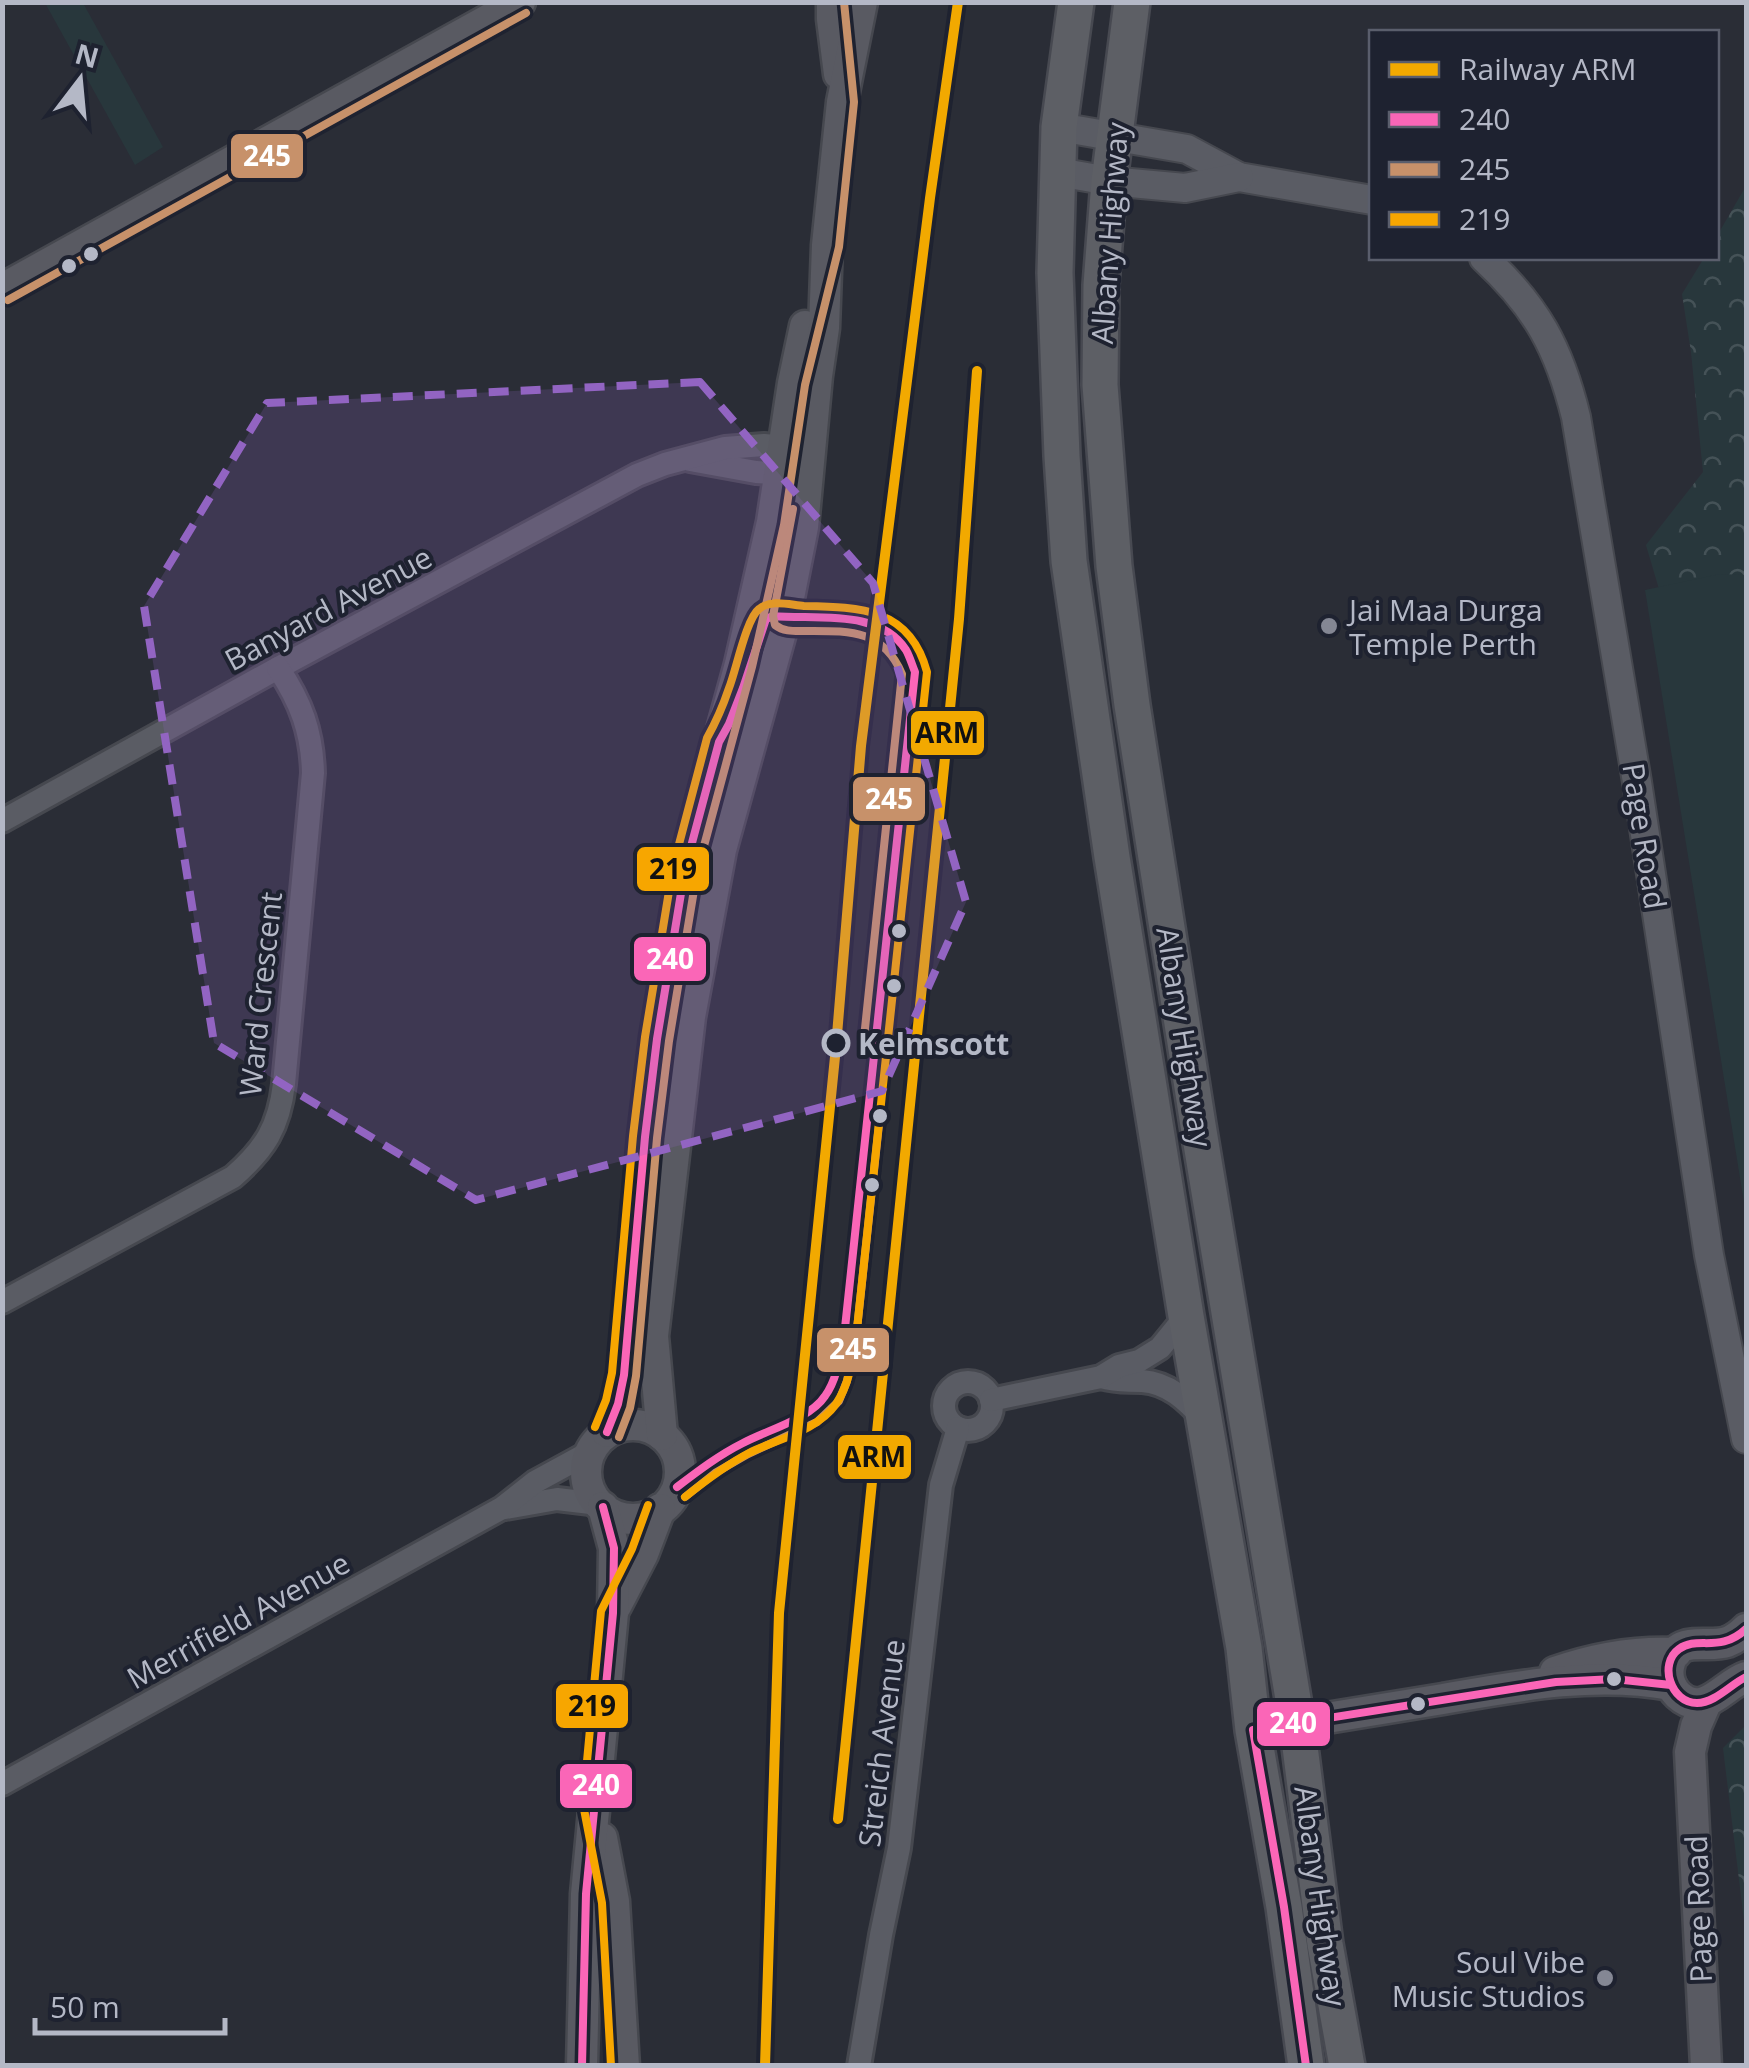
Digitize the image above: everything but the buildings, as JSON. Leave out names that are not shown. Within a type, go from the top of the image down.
[{"type":"highway","name":"Albany Highway","points":[[1076,2],[1059,127],[1056,273],[1069,561],[1186,1316],[1244,1648],[1306,2066]]},
{"type":"highway","name":"Albany Highway","points":[[1132,2],[1109,181],[1100,302],[1105,477],[1128,670],[1297,1723],[1325,1944],[1348,2066]]},
{"type":"highway","points":[[1112,856],[1156,851]]},
{"type":"main road","points":[[832,2],[842,102]]},
{"type":"main road","points":[[662,1435],[652,1336],[690,1017],[720,850],[785,618],[803,527],[795,461],[794,383],[827,246],[842,102],[862,2]]},
{"type":"main road","points":[[2,289],[510,5]]},
{"type":"main road","points":[[582,2066],[586,1894],[613,1613],[614,1548],[586,1475],[618,1404],[624,1375],[656,1039],[691,843],[772,522],[795,461]]},
{"type":"main road","points":[[719,742],[743,688],[762,626],[773,616],[785,618]]},
{"type":"main road","points":[[599,1442],[616,1428],[645,1427],[662,1435],[676,1454],[679,1476],[674,1493],[651,1514],[631,1518],[601,1506]]},
{"type":"main road","points":[[613,1613],[643,1554],[660,1509]]},
{"type":"main road","points":[[1525,1684],[1590,1660],[1646,1652],[1676,1653],[1692,1643],[1728,1642],[1746,1629]]},
{"type":"main road","name":"Page Road","points":[[1676,1653],[1669,1668],[1685,1694],[1678,1717],[1681,1736],[1690,1752],[1706,2066]]},
{"type":"main road","points":[[1254,1730],[1525,1684],[1647,1681],[1715,1699],[1746,1677]]},
{"type":"main road","points":[[596,1805],[614,1901],[624,2066]]},
{"type":"street","points":[[1059,127],[1186,150],[1239,177],[1369,199]]},
{"type":"street","points":[[1058,172],[1185,188],[1239,177]]},
{"type":"street","name":"Page Road","points":[[1486,260],[1517,289],[1543,326],[1559,360],[1576,418],[1637,782],[1709,1255],[1746,1438]]},
{"type":"street","name":"Banyard Avenue","points":[[2,821],[637,474],[687,459],[733,468],[795,461]]},
{"type":"street","name":"Ward Crescent","points":[[2,1302],[233,1177],[253,1159],[274,1126],[282,1105],[313,773],[306,721],[294,691],[278,668]]},
{"type":"street","name":"Streich Avenue","points":[[860,2066],[871,1989],[900,1848],[941,1485],[958,1428],[944,1408],[948,1392],[970,1382],[986,1389],[991,1400],[1101,1378],[1165,1345],[1186,1316]]},
{"type":"street","name":"Streich Avenue","points":[[1101,1378],[1162,1386],[1175,1392],[1204,1418]]},
{"type":"street","points":[[958,1428],[974,1430],[982,1426],[992,1412],[991,1400]]},
{"type":"street","name":"Merrifield Avenue","points":[[2,1784],[502,1508],[599,1442]]},
{"type":"street","name":"Merrifield Avenue","points":[[502,1508],[558,1499],[601,1506]]},
{"type":"highlighted area","points":[[700,382],[873,583],[966,902],[882,1091],[476,1200],[214,1043],[144,606],[267,403]]},
{"type":"green space","points":[[45,3],[83,3],[163,147],[135,165]]},
{"type":"green space","points":[[1746,186],[1746,600],[1683,670],[1646,545],[1703,472],[1682,294],[1703,260],[1719,260],[1719,233]]},
{"type":"green space","points":[[1720,574],[1746,575],[1746,1215],[1645,590]]},
{"type":"green space","points":[[1746,1725],[1746,1937],[1723,1748]]},
{"type":"rail line","name":"ARM","points":[[765,2066],[779,1613],[836,1047],[861,746],[958,2]]},
{"type":"rail line","name":"ARM","points":[[838,1819],[959,619],[977,371]]},
{"type":"transit line","name":"245","points":[[619,1437],[636,1376],[657,1138],[697,872],[752,667],[784,525],[805,385],[839,247],[854,102],[844,2]]},
{"type":"transit line","name":"245","points":[[8,300],[526,13]]},
{"type":"transit line","name":"245","points":[[793,509],[773,616],[775,625],[789,631],[836,631],[863,636],[885,648],[902,674],[864,1038]]},
{"type":"transit line","name":"219","points":[[595,1427],[612,1373],[645,1037],[673,867],[707,738],[750,623],[759,609],[781,603],[880,615],[909,635],[927,672],[851,1368],[836,1404],[818,1421],[740,1458],[685,1497]]},
{"type":"transit line","name":"240","points":[[607,1432],[624,1375],[657,1039],[685,869],[719,742],[743,688],[766,619],[826,617],[863,622],[894,637],[906,650],[915,672],[845,1328],[838,1363],[830,1389],[809,1411],[734,1448],[677,1487]]},
{"type":"transit line","name":"245","points":[[685,1497],[748,1454],[817,1422],[839,1401],[857,1329],[880,1115]]},
{"type":"transit line","name":"219","points":[[611,2066],[602,1903],[583,1804],[601,1611],[632,1549],[648,1505]]},
{"type":"transit line","name":"240","points":[[582,2066],[586,1894],[613,1613],[614,1548],[603,1507]]},
{"type":"transit line","name":"240","points":[[1746,1629],[1727,1641],[1686,1645],[1669,1664],[1674,1690],[1680,1697],[1697,1703],[1716,1697],[1746,1677]]},
{"type":"transit line","name":"240","points":[[1306,2066],[1284,1907],[1253,1730],[1556,1682],[1614,1679],[1671,1685]]},
{"type":"place","name":"Jai Maa Durga Temple Perth","points":[[1329,626]]},
{"type":"place","name":"Kelmscott","points":[[836,1043]]},
{"type":"place","name":"Soul Vibe Music Studios","points":[[1605,1978]]}]
